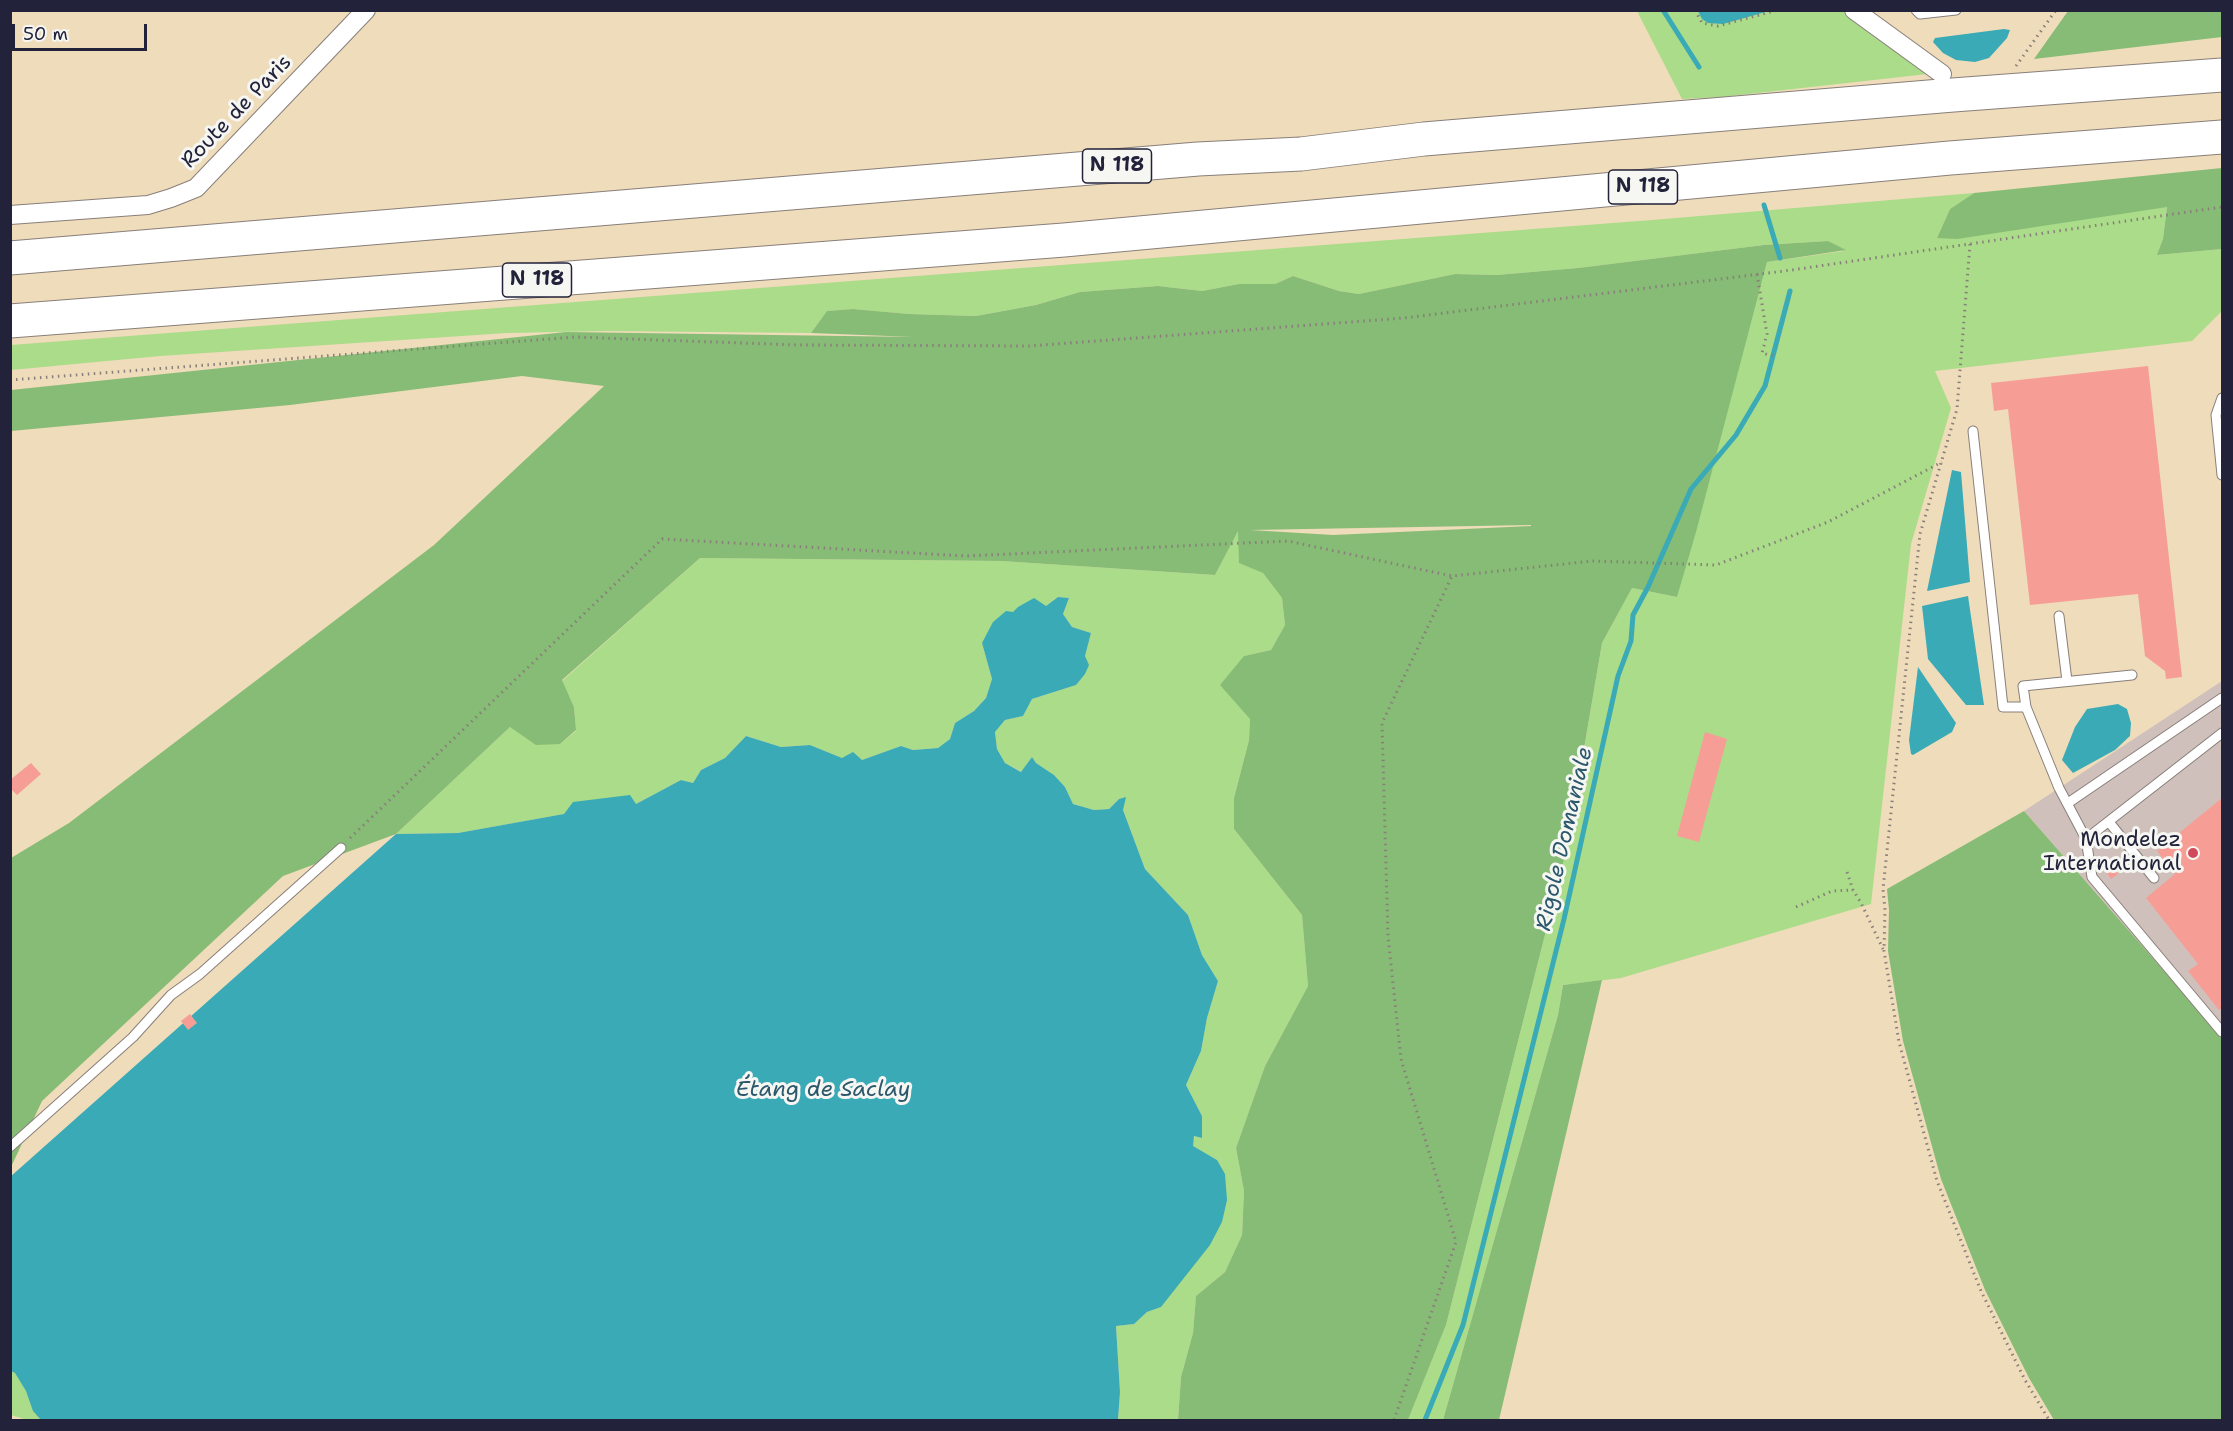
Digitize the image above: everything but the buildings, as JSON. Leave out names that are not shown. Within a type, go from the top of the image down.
[{"type":"highway","name":"N 118","points":[[10,258],[1198,159],[1301,154],[1424,139],[2223,75]]},
{"type":"highway","name":"N 118","points":[[10,321],[1064,240],[1938,159],[2223,137]]},
{"type":"street","name":"Route de Paris","points":[[10,215],[148,205],[196,188],[366,10]]},
{"type":"street","points":[[1854,10],[1942,74]]},
{"type":"lane","points":[[1916,10],[1920,14],[1956,10]]},
{"type":"lane","points":[[2223,398],[2216,415],[2223,475]]},
{"type":"lane","points":[[1974,431],[2002,707],[2026,707]]},
{"type":"lane","points":[[2059,616],[2067,681]]},
{"type":"lane","points":[[2132,675],[2023,686],[2026,707],[2059,788],[2086,839],[2092,877],[2223,1032]]},
{"type":"lane","points":[[2068,803],[2223,698]]},
{"type":"lane","points":[[2086,839],[2223,733]]},
{"type":"lane","points":[[2109,822],[2154,878]]},
{"type":"lane","points":[[10,1147],[133,1037],[171,995],[208,967],[340,848]]},
{"type":"path","points":[[1695,10],[1702,23],[1718,26],[1778,10]]},
{"type":"path","points":[[2014,70],[2056,10]]},
{"type":"path","points":[[10,380],[575,337],[798,345],[1029,346],[1404,318],[1757,274],[2223,207]]},
{"type":"path","points":[[1970,243],[1957,409],[1920,534],[1883,889],[1884,951],[1899,1042],[1937,1181],[1981,1291],[2025,1380],[2049,1420]]},
{"type":"path","points":[[1757,274],[1767,334],[1762,353],[1776,357]]},
{"type":"path","points":[[340,848],[662,539],[966,556],[1288,541],[1452,576],[1592,561],[1716,565],[1828,522],[1942,462]]},
{"type":"path","points":[[1394,1420],[1456,1242],[1401,1059],[1389,936],[1382,723],[1452,576]]},
{"type":"path","points":[[1847,872],[1853,890],[1884,951]]},
{"type":"path","points":[[1796,907],[1832,891],[1853,890]]},
{"type":"shaded area","points":[[2222,681],[2222,1037],[2024,811]]},
{"type":"green space","points":[[1637,11],[1848,11],[1936,73],[1722,97],[1682,99]]},
{"type":"green space","points":[[2068,11],[2222,11],[2222,37],[2034,59]]},
{"type":"green space","points":[[2222,168],[2222,249],[2157,255],[2163,239],[2167,207],[1957,239],[1937,238],[1950,209],[1974,193]]},
{"type":"green space","points":[[1974,193],[1950,209],[1937,238],[2167,206],[2163,239],[2158,255],[2222,249],[2222,311],[2192,341],[1935,371],[1951,408],[1911,544],[1871,904],[1621,978],[1563,985],[1558,1015],[1443,1420],[1408,1420],[1446,1325],[1567,848],[1602,643],[1632,588],[1677,597],[1767,262],[1844,251],[1828,241],[1764,245],[1578,268],[1497,275],[1455,274],[1359,294],[1339,291],[1293,276],[1275,284],[1239,284],[1202,291],[1158,286],[1080,292],[1036,305],[976,316],[909,314],[853,309],[827,311],[811,333],[606,331],[507,333],[160,356],[11,370],[11,345],[1652,220]]},
{"type":"green space","points":[[1828,241],[1846,250],[1767,262],[1677,597],[1632,588],[1602,643],[1567,848],[1446,1325],[1408,1420],[1178,1420],[1181,1377],[1193,1333],[1196,1296],[1225,1272],[1242,1235],[1244,1191],[1236,1148],[1265,1066],[1308,986],[1302,915],[1234,829],[1234,798],[1249,740],[1250,719],[1220,685],[1244,656],[1271,650],[1285,625],[1282,598],[1263,573],[1239,563],[1238,531],[1215,575],[1001,561],[700,558],[562,680],[574,707],[576,730],[560,744],[536,745],[510,727],[396,834],[283,876],[42,1101],[11,1167],[11,858],[69,823],[434,545],[604,386],[522,376],[290,405],[11,431],[11,390],[566,332],[914,337],[811,333],[827,311],[853,309],[909,314],[976,316],[1036,305],[1080,292],[1158,286],[1202,291],[1239,284],[1275,284],[1293,276],[1339,291],[1359,294],[1455,274],[1497,275],[1578,268],[1764,245]],"holes":[[[1531,525],[1531,526],[1333,535],[1250,530]]]},
{"type":"green space","points":[[1238,530],[1263,573],[1282,598],[1285,625],[1271,650],[1244,656],[1250,719],[1249,740],[1234,798],[1234,829],[1302,915],[1308,986],[1265,1066],[1236,1148],[1244,1191],[1242,1235],[1225,1272],[1196,1296],[1193,1333],[1181,1377],[1178,1420],[1118,1420],[1120,1392],[1116,1326],[1134,1324],[1147,1312],[1161,1307],[1217,1160],[1192,1146],[1194,1136],[1202,1138],[1202,1116],[1186,1085],[1201,1051],[1207,1018],[1218,981],[1202,955],[1188,915],[1145,869],[1119,799],[1109,809],[1094,810],[1073,804],[1065,787],[1032,757],[1022,772],[1005,763],[997,749],[995,732],[1005,720],[1023,716],[1032,699],[1076,685],[1088,665],[1085,656],[1091,633],[1072,627],[1063,614],[1069,598],[1058,597],[1046,606],[1013,612],[982,643],[992,679],[986,698],[974,711],[955,723],[950,739],[938,748],[913,750],[901,746],[862,760],[842,758],[810,745],[781,747],[746,736],[725,758],[701,770],[693,783],[681,780],[636,804],[574,802],[565,814],[458,833],[396,834],[510,727],[560,744],[576,731],[574,707],[562,681],[700,558],[1001,561],[1215,575]]},
{"type":"green space","points":[[2024,811],[2222,1037],[2222,1420],[2054,1420],[2029,1378],[1985,1290],[1941,1179],[1903,1041],[1888,951],[1887,889]]},
{"type":"green space","points":[[1602,980],[1499,1420],[1443,1420],[1558,1015],[1563,985]]},
{"type":"green space","points":[[10,1371],[15,1372],[26,1391],[53,1420],[27,1420],[11,1415]]},
{"type":"water","points":[[1698,11],[1769,11],[1723,24],[1708,23],[1702,19]]},
{"type":"water","points":[[2010,30],[2007,38],[1989,58],[1975,62],[1956,60],[1943,53],[1933,42],[1935,38]]},
{"type":"water","points":[[1952,470],[1961,472],[1970,582],[1927,591]]},
{"type":"water","points":[[1968,596],[1984,705],[1966,705],[1928,659],[1922,606]]},
{"type":"water","name":"Étang de Saclay","points":[[1058,597],[1069,598],[1063,614],[1072,627],[1091,633],[1085,656],[1089,665],[1076,685],[1032,699],[1023,716],[1005,720],[995,732],[997,749],[1005,763],[1021,772],[1032,757],[1065,787],[1073,804],[1094,810],[1109,809],[1119,799],[1126,797],[1123,810],[1145,869],[1188,915],[1202,955],[1218,981],[1207,1018],[1201,1051],[1186,1085],[1202,1116],[1202,1138],[1194,1136],[1193,1146],[1217,1160],[1225,1174],[1227,1200],[1222,1222],[1210,1245],[1161,1307],[1147,1312],[1134,1324],[1116,1326],[1120,1392],[1118,1420],[41,1420],[33,1411],[26,1391],[15,1373],[11,1371],[10,1177],[396,834],[458,833],[564,814],[573,802],[630,795],[636,804],[681,780],[693,783],[701,770],[725,758],[746,736],[781,747],[810,745],[842,758],[853,752],[862,760],[901,746],[913,750],[938,748],[950,739],[955,723],[974,711],[986,698],[992,679],[982,643],[993,622],[1006,611],[1013,612],[1034,598],[1046,606]]},
{"type":"water","points":[[1918,667],[1956,723],[1952,732],[1913,755],[1909,740]]},
{"type":"water","points":[[2118,704],[2127,709],[2131,723],[2130,736],[2115,750],[2073,773],[2062,760],[2075,727],[2087,709]]},
{"type":"waterway","name":"Rigole Domaniale","points":[[1663,10],[1699,67]]},
{"type":"waterway","name":"Rigole Domaniale","points":[[1764,205],[1780,258]]},
{"type":"waterway","name":"Rigole Domaniale","points":[[1425,1420],[1463,1325],[1564,919],[1618,676],[1631,641],[1633,615],[1648,587],[1691,489],[1736,435],[1765,386],[1790,291]]},
{"type":"place","name":"Mondelez International","points":[[2193,853]]}]
